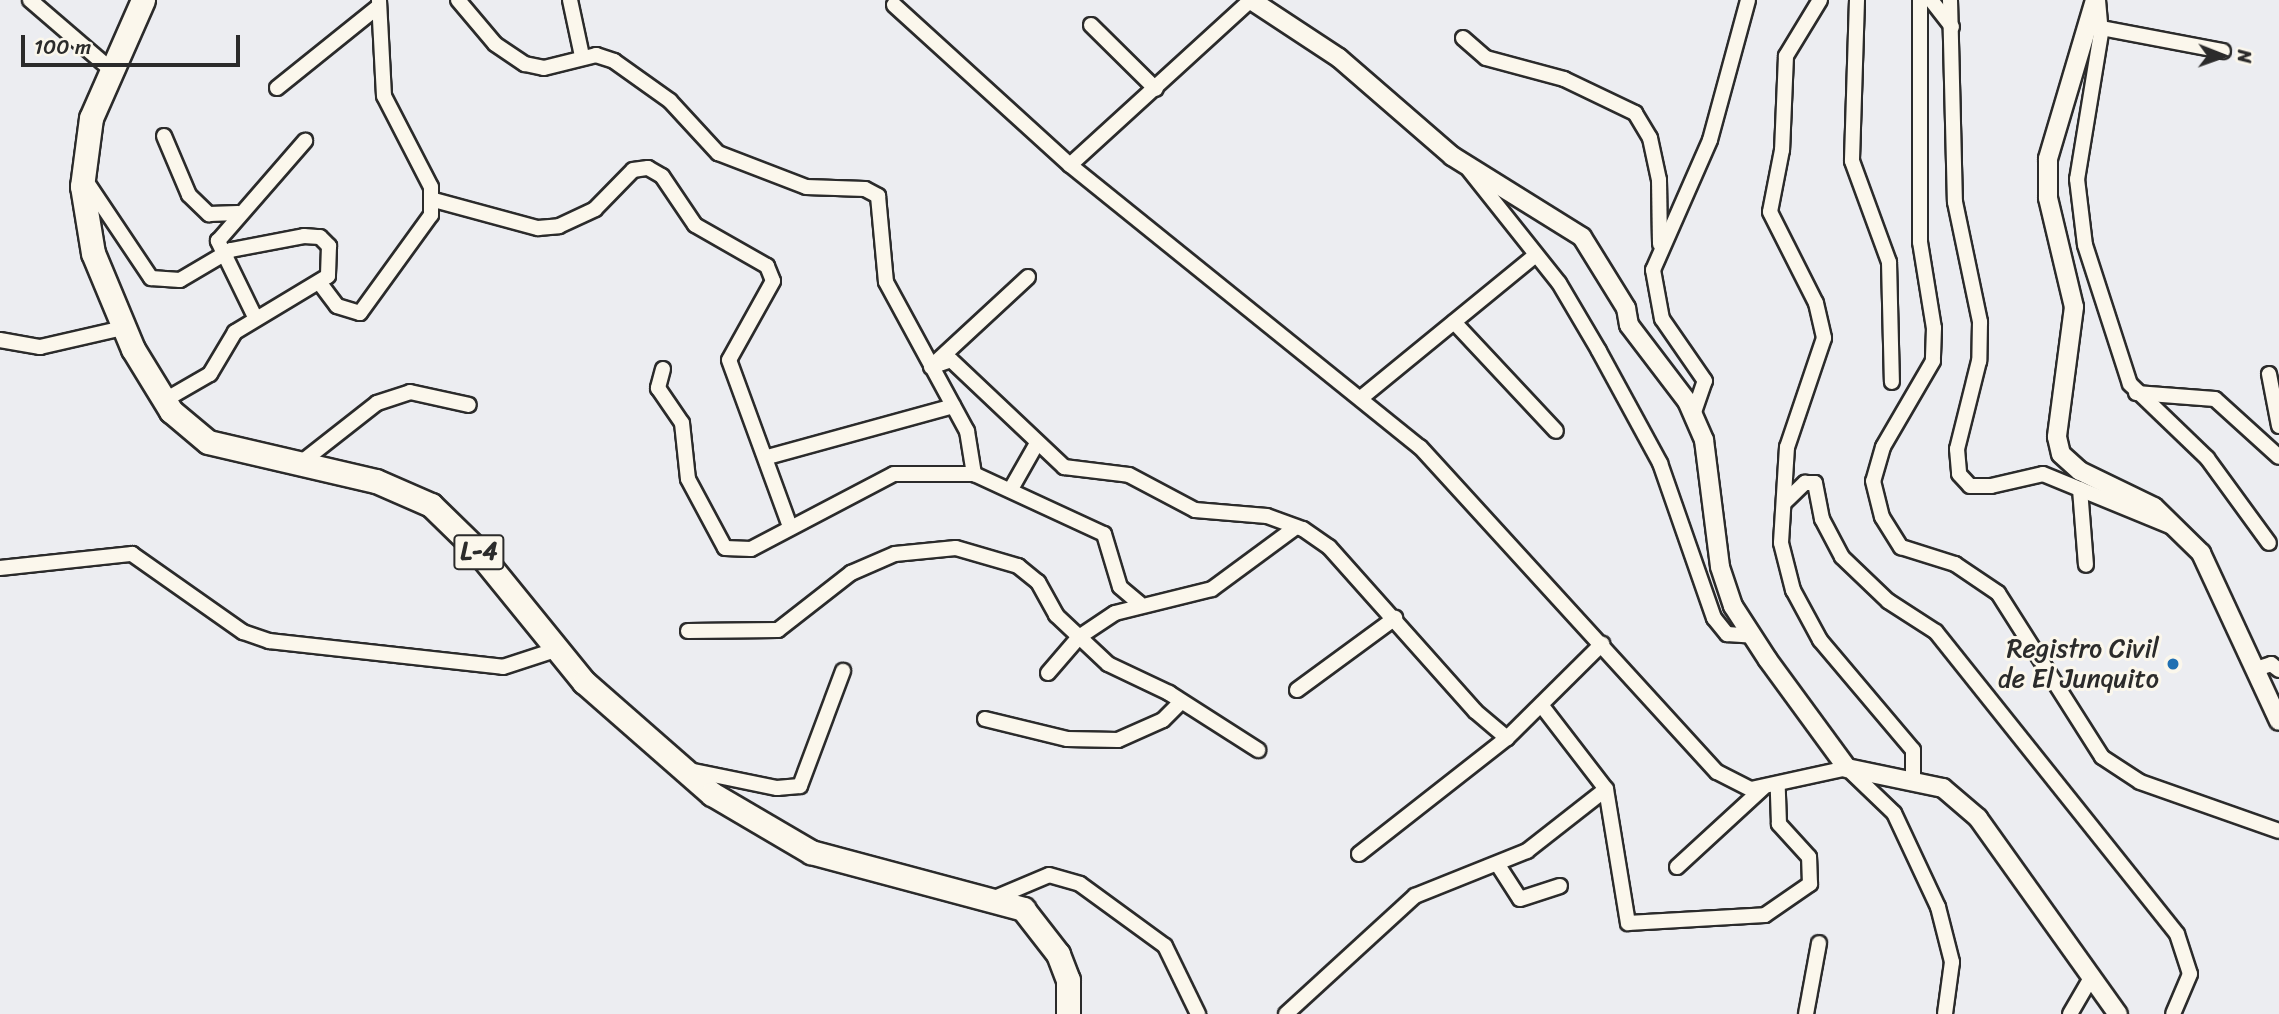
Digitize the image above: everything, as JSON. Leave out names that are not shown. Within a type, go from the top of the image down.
[{"type":"main road","name":"L-4","points":[[143,0],[109,68],[91,118],[83,177],[93,253],[123,328],[164,400],[208,442],[297,466],[376,481],[431,505],[584,682],[679,767],[811,852],[997,897],[1023,909],[1058,954],[1068,980],[1068,1014]]},
{"type":"street","points":[[30,0],[109,68]]},
{"type":"street","points":[[457,0],[495,44],[526,64],[544,68],[582,56],[632,68],[718,153],[806,187],[865,188],[878,196],[886,282],[974,449],[974,474]]},
{"type":"street","points":[[570,0],[582,56]]},
{"type":"street","points":[[1070,165],[1251,0],[1339,58],[1464,164],[1582,237],[1626,308],[1629,325],[1693,415],[1704,440],[1720,567],[1733,606],[1847,768],[1894,813],[1938,907],[1952,962],[1945,1014]]},
{"type":"street","points":[[1660,246],[1698,172],[1748,0]]},
{"type":"street","points":[[1820,0],[1786,57],[1782,150],[1770,212],[1816,303],[1824,338],[1787,447],[1781,542],[1793,590],[1820,640],[1902,732],[1913,750],[1913,779]]},
{"type":"street","points":[[1857,0],[1852,161],[1889,262],[1892,382]]},
{"type":"street","points":[[1920,0],[1920,242],[1934,328],[1933,361],[1883,447],[1873,481],[1882,517],[1901,547],[1955,564],[1998,593],[2102,757],[2140,782],[2279,831]]},
{"type":"street","points":[[1931,0],[1952,27]]},
{"type":"street","points":[[1950,0],[1955,202],[1980,322],[1979,361],[1957,449],[1959,474],[1970,486],[1991,486],[2043,474],[2181,530]]},
{"type":"street","points":[[2097,0],[2101,28],[2076,199],[2085,245],[2136,393],[2207,458],[2269,543]]},
{"type":"street","points":[[2097,0],[2048,159],[2048,198],[2074,307],[2057,437],[2062,454],[2080,471],[2154,506],[2181,530],[2201,553],[2279,721]]},
{"type":"street","points":[[277,88],[379,3]]},
{"type":"street","points":[[319,282],[346,313],[369,306],[431,215],[434,200],[389,118],[379,3]]},
{"type":"street","points":[[894,5],[1070,165],[1420,447],[1717,772],[1751,789],[1778,787],[1847,768],[1913,779],[1943,788],[1978,818],[2118,1014]]},
{"type":"street","points":[[1091,26],[1156,89]]},
{"type":"street","points":[[2101,28],[2223,51]]},
{"type":"street","points":[[1463,38],[1486,58],[1576,83],[1635,113],[1650,138],[1659,180],[1660,246],[1654,293],[1662,319],[1704,381],[1693,415]]},
{"type":"street","points":[[164,136],[189,195],[209,214],[238,213]]},
{"type":"street","points":[[255,317],[219,256],[218,242],[238,213],[305,141]]},
{"type":"street","points":[[1464,164],[1536,255],[1586,328],[1660,463],[1714,618],[1727,634],[1753,636]]},
{"type":"street","points":[[434,200],[549,227],[595,209],[634,170],[648,168],[662,176],[695,225],[767,266],[773,281],[729,360],[768,457],[790,527]]},
{"type":"street","points":[[83,177],[151,278],[180,279],[219,256],[320,237],[333,257],[328,276],[255,317],[235,332],[210,374],[164,400]]},
{"type":"street","points":[[1361,398],[1536,255]]},
{"type":"street","points":[[931,367],[1028,277]]},
{"type":"street","points":[[1454,322],[1556,431]]},
{"type":"street","points":[[0,340],[40,347],[123,328]]},
{"type":"street","points":[[931,367],[951,360],[1036,445],[1064,467],[1129,475],[1195,510],[1267,516],[1296,527],[1329,547],[1475,711],[1507,738]]},
{"type":"street","points":[[663,369],[658,388],[682,423],[688,479],[718,543],[751,549],[894,474],[974,474],[1104,534],[1120,587],[1139,603]]},
{"type":"street","points":[[2269,374],[2279,426]]},
{"type":"street","points":[[297,466],[377,403],[410,392],[469,405]]},
{"type":"street","points":[[2136,393],[2216,399],[2279,457]]},
{"type":"street","points":[[768,457],[953,406]]},
{"type":"street","points":[[1011,489],[1036,445]]},
{"type":"street","points":[[1785,502],[1805,483],[1815,483],[1822,519],[1842,557],[1888,601],[1936,632],[2177,934],[2190,974],[2173,1014]]},
{"type":"street","points":[[2080,489],[2086,565]]},
{"type":"street","points":[[1048,673],[1079,637],[1139,603],[1212,589],[1296,527]]},
{"type":"street","points":[[688,631],[778,630],[851,573],[895,554],[936,548],[1018,566],[1079,637],[1108,664],[1181,702],[1258,750]]},
{"type":"street","points":[[0,568],[132,554],[243,632],[269,641],[503,667],[558,649]]},
{"type":"street","points":[[1297,690],[1395,618]]},
{"type":"street","points":[[1359,854],[1507,738],[1602,644]]},
{"type":"street","points":[[2256,669],[2271,664],[2279,670]]},
{"type":"street","points":[[679,767],[766,787],[800,786],[843,671]]},
{"type":"street","points":[[985,719],[1067,739],[1118,740],[1163,720],[1181,702]]},
{"type":"street","points":[[1542,706],[1606,789],[1620,844],[1620,898],[1628,923],[1645,925],[1667,918],[1737,921],[1765,915],[1810,884],[1809,857],[1779,824],[1778,787]]},
{"type":"street","points":[[1678,867],[1763,788]]},
{"type":"street","points":[[1286,1014],[1415,896],[1498,865],[1527,851],[1606,789]]},
{"type":"street","points":[[1498,865],[1520,899],[1560,886]]},
{"type":"street","points":[[997,897],[1049,875],[1080,884],[1165,946],[1198,1014]]},
{"type":"street","points":[[1806,1014],[1819,943]]},
{"type":"street","points":[[2070,1014],[2092,976]]},
{"type":"place","name":"Registro Civil de El Junquito","points":[[2173,664]]}]
